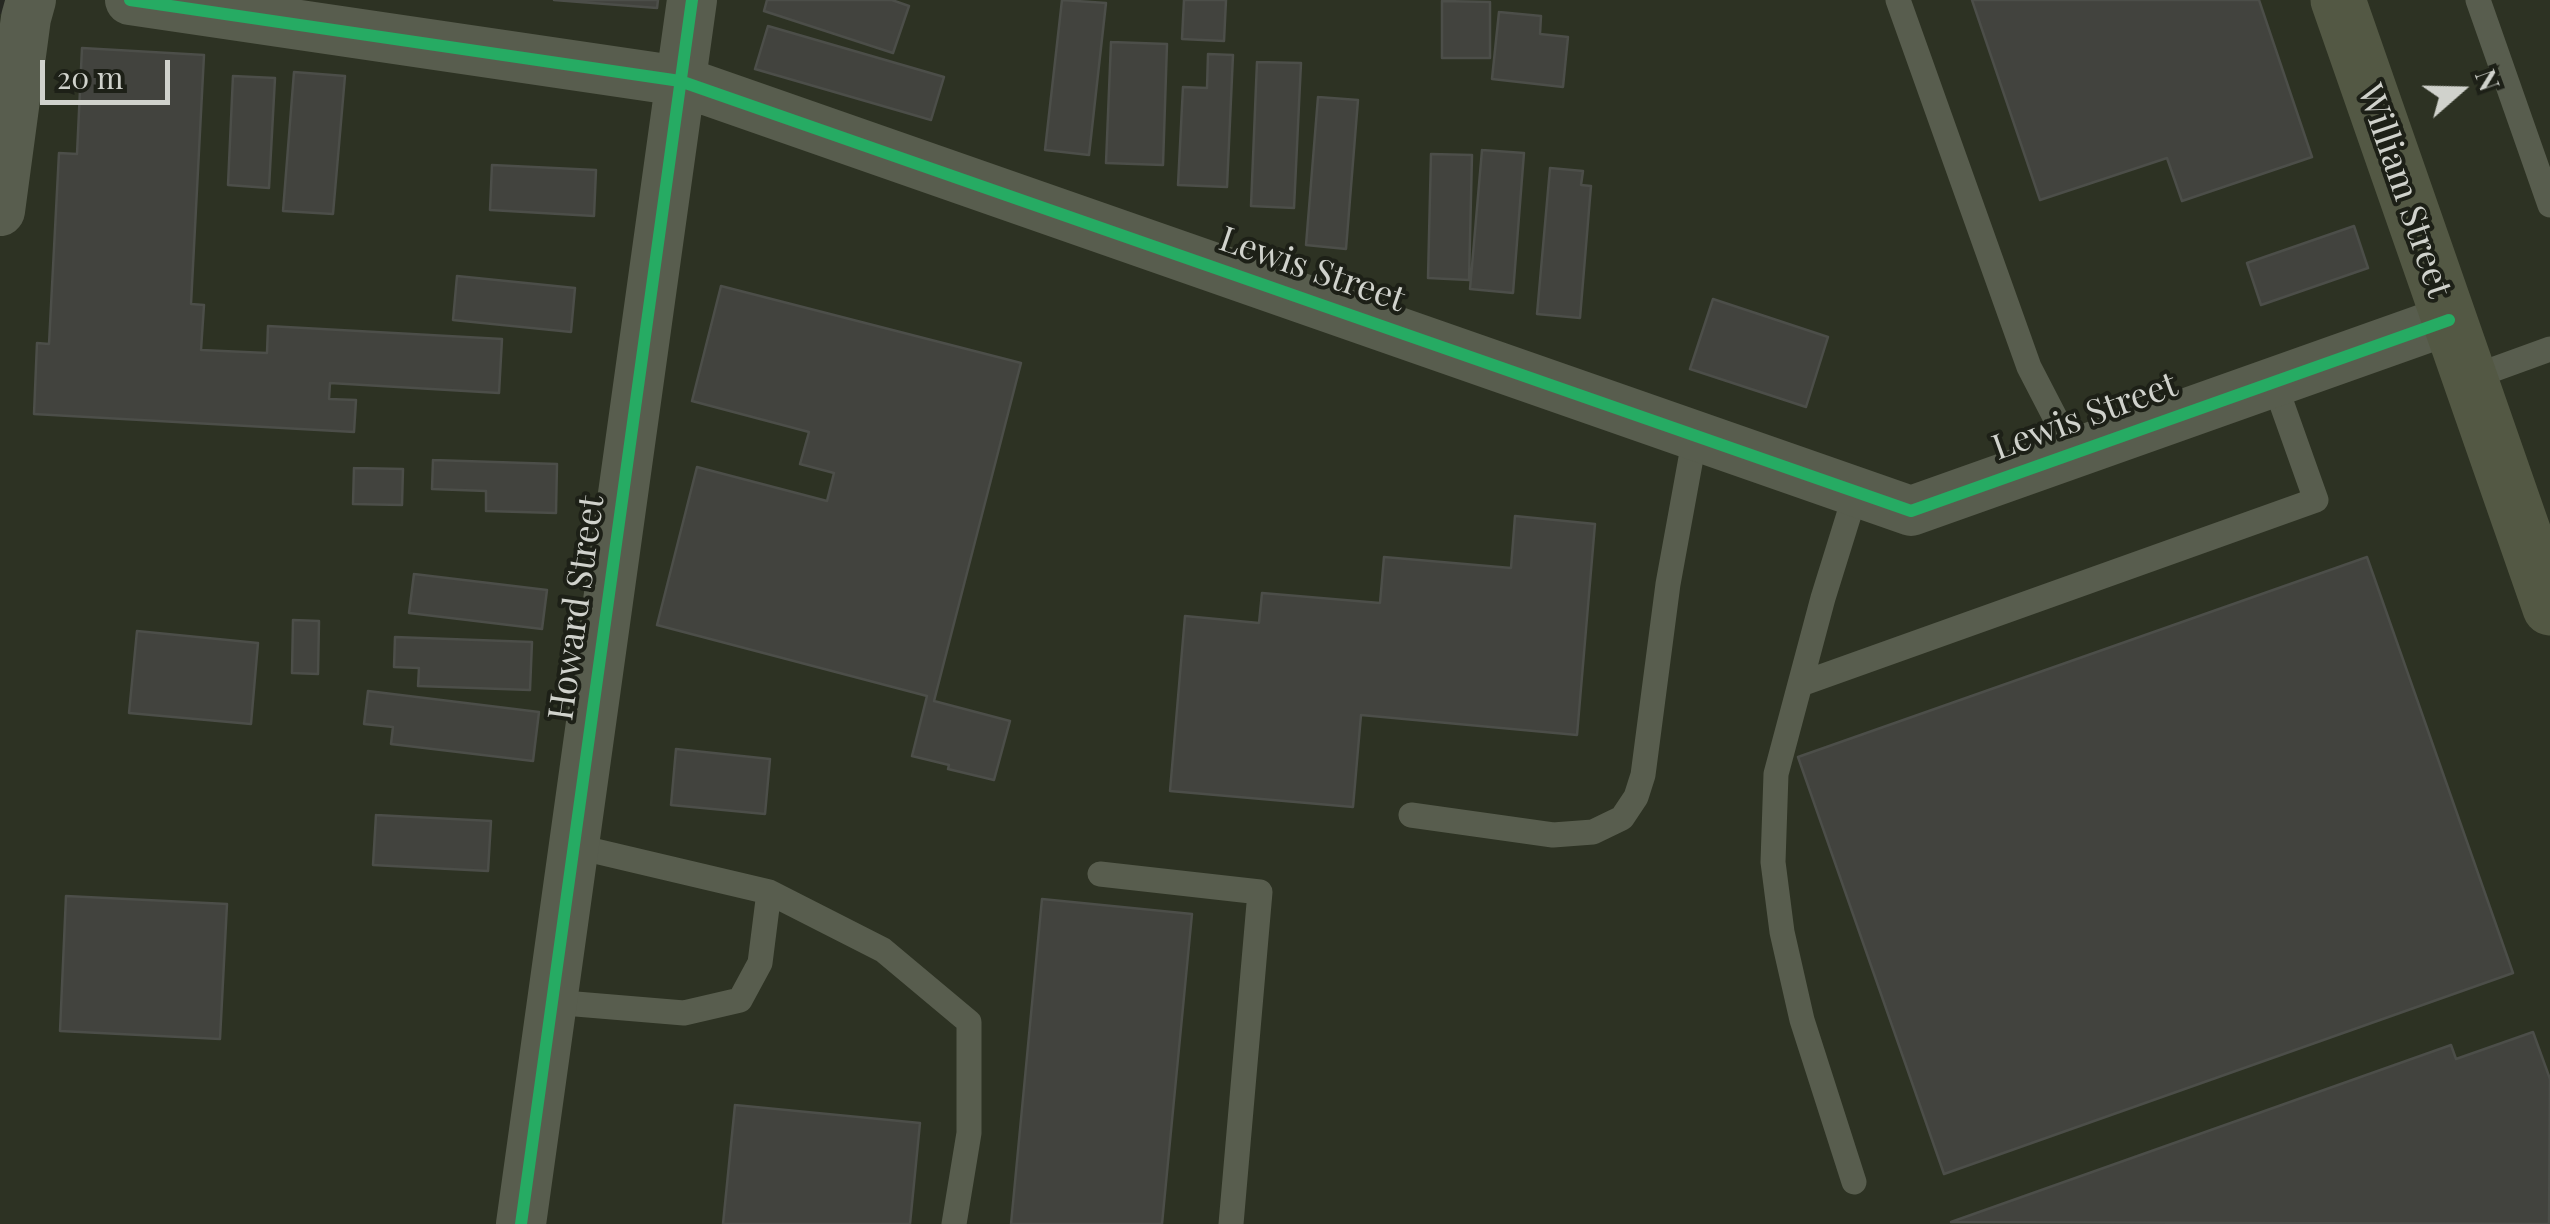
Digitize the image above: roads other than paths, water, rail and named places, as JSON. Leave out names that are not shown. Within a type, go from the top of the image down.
[{"type":"main road","name":"William Street","points":[[2338,0],[2550,608]]},
{"type":"street","points":[[0,211],[31,0]]},
{"type":"street","name":"Lewis Street","points":[[130,0],[680,81],[1911,511],[2449,320]]},
{"type":"street","name":"Howard Street","points":[[522,1224],[692,0]]},
{"type":"lane","points":[[1898,0],[2029,367],[2074,454]]},
{"type":"lane","points":[[2478,0],[2550,204]]},
{"type":"lane","points":[[2470,378],[2550,350]]},
{"type":"lane","points":[[1800,684],[2316,500],[2274,382]]},
{"type":"lane","points":[[1411,815],[1553,836],[1593,832],[1622,818],[1636,797],[1643,775],[1668,584],[1695,436]]},
{"type":"lane","points":[[1854,1182],[1802,1020],[1782,932],[1773,862],[1776,774],[1856,492]]},
{"type":"lane","points":[[574,846],[768,892],[884,950],[969,1022],[969,1134],[954,1224]]},
{"type":"lane","points":[[1100,874],[1260,892],[1231,1224]]},
{"type":"lane","points":[[552,1002],[684,1013],[740,1000],[760,963],[768,892]]}]
